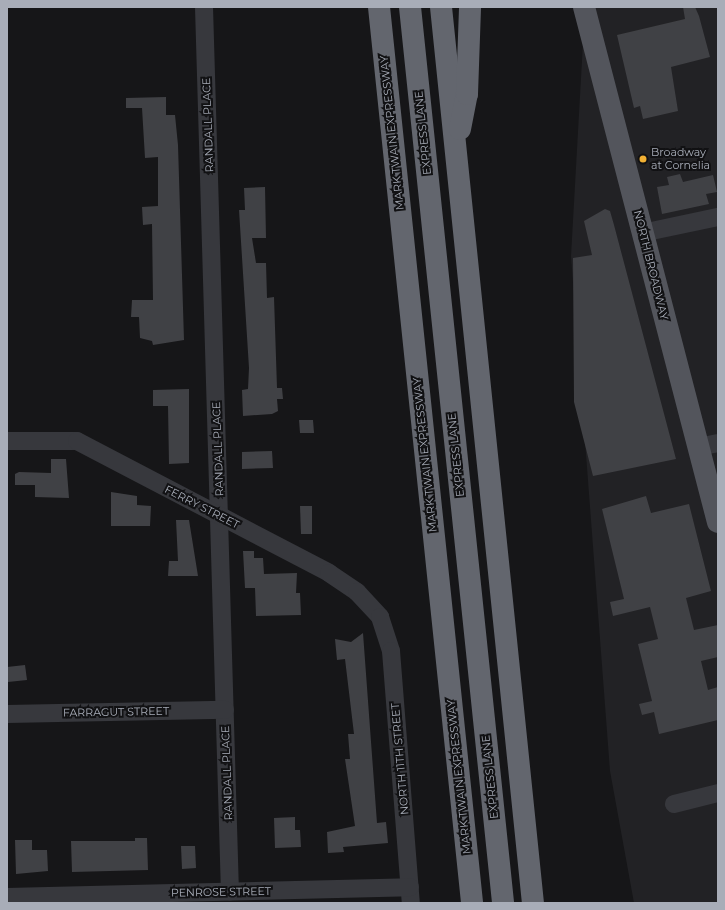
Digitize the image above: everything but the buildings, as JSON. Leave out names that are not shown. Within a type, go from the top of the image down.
[{"type":"highway","name":"MARK TWAIN EXPRESSWAY","points":[[379,7],[472,903]]},
{"type":"highway","name":"EXPRESS LANE","points":[[410,7],[503,903]]},
{"type":"highway","points":[[441,7],[533,903]]},
{"type":"highway","points":[[456,147],[467,94],[470,7]]},
{"type":"main road","name":"NORTH BROADWAY","points":[[584,7],[642,232],[708,445],[718,522]]},
{"type":"street","name":"RANDALL PLACE","points":[[204,7],[230,892]]},
{"type":"street","points":[[642,232],[718,218]]},
{"type":"street","name":"FERRY STREET","points":[[7,441],[77,441],[328,573],[357,592],[380,617]]},
{"type":"street","name":"NORTH 11TH STREET","points":[[380,617],[391,651],[411,895]]},
{"type":"street","name":"FARRAGUT STREET","points":[[7,714],[225,710]]},
{"type":"street","points":[[674,804],[718,793]]},
{"type":"street","name":"PENROSE STREET","points":[[7,896],[230,892],[411,895]]},
{"type":"shaded area","points":[[585,7],[718,7],[718,903],[634,903],[610,771],[571,256]]},
{"type":"place","name":"Broadway at Cornelia","points":[[643,159]]}]
